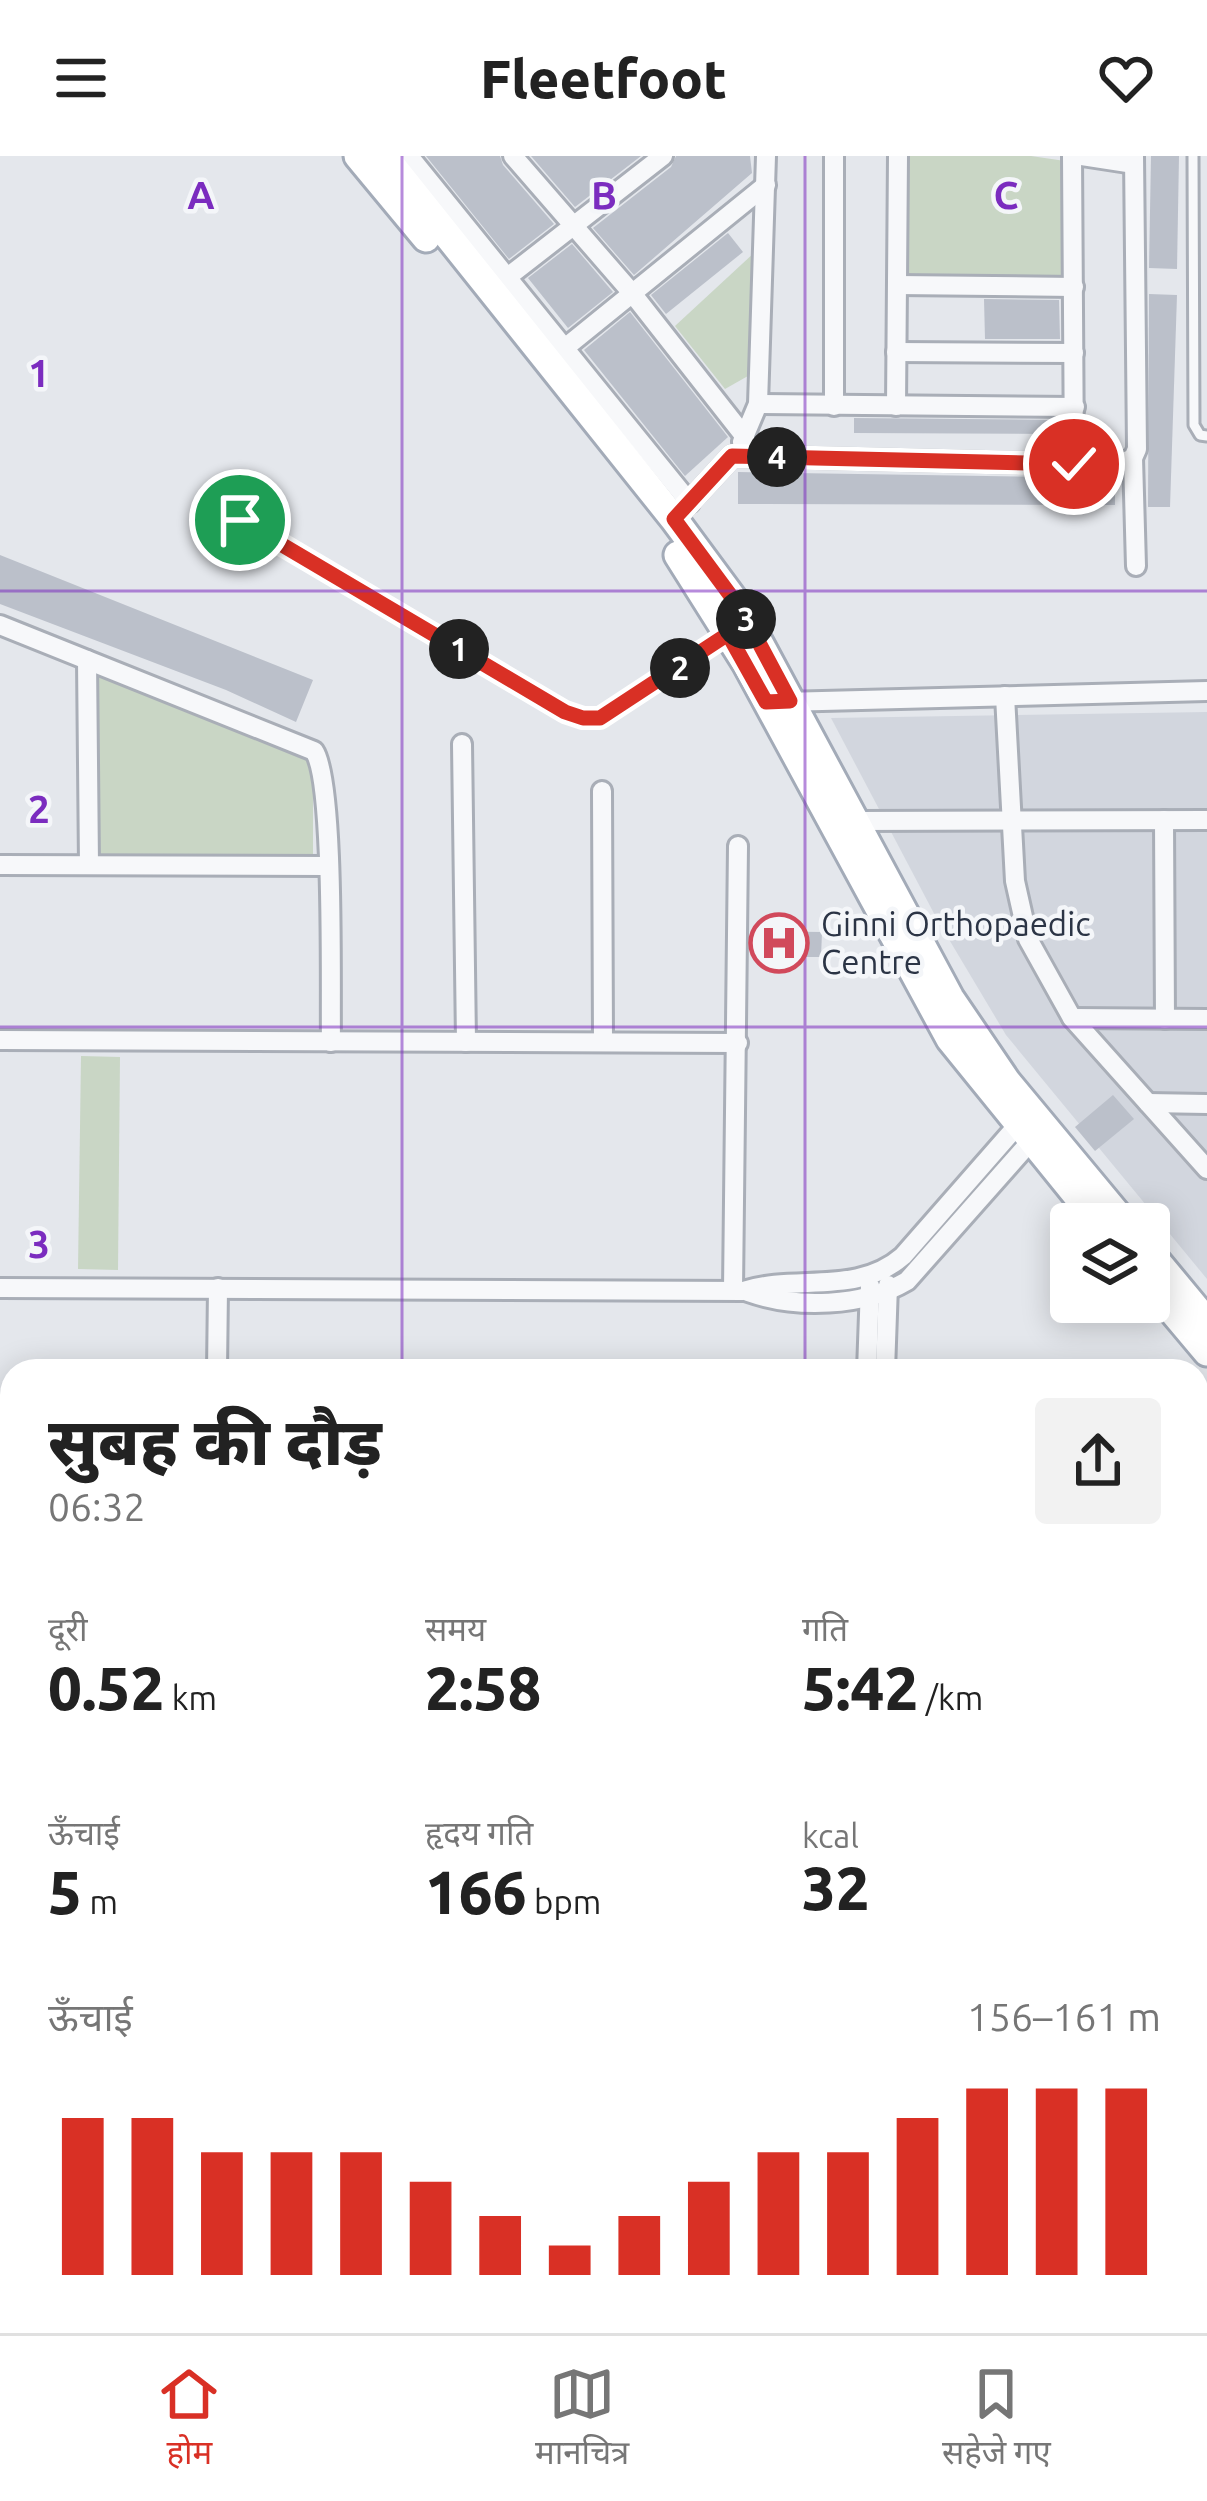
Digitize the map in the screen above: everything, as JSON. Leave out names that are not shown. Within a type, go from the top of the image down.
[{"type":"main road","points":[[358,156],[619,473],[698,582],[728,634],[856,821],[950,998],[1085,1203]]},
{"type":"main road","points":[[384,156],[682,511],[742,611],[778,702],[950,1039],[1106,1203]]},
{"type":"main road","points":[[1170,1277],[1207,1322]]},
{"type":"main road","points":[[1170,1308],[1207,1352]]},
{"type":"street","points":[[409,156],[566,347],[682,511],[732,456],[758,404],[766,156]]},
{"type":"street","points":[[509,276],[662,156]]},
{"type":"street","points":[[834,156],[834,406]]},
{"type":"street","points":[[896,406],[898,156]]},
{"type":"street","points":[[1072,156],[1074,464]]},
{"type":"street","points":[[1082,156],[1134,160],[1136,566]]},
{"type":"street","points":[[520,158],[745,437]]},
{"type":"street","points":[[566,347],[766,185]]},
{"type":"street","points":[[897,285],[1074,287]]},
{"type":"street","points":[[896,352],[1075,353]]},
{"type":"street","points":[[758,404],[1075,407]]},
{"type":"street","points":[[732,456],[1074,464],[1118,464],[1133,458]]},
{"type":"street","points":[[0,625],[314,751],[322,770],[328,866],[331,1042]]},
{"type":"street","points":[[87,660],[88,865]]},
{"type":"street","points":[[778,702],[1207,691]]},
{"type":"street","points":[[1005,696],[1017,905],[1035,952],[1072,1018],[1207,1169]]},
{"type":"street","points":[[462,744],[466,1042]]},
{"type":"street","points":[[602,791],[603,1042]]},
{"type":"street","points":[[1164,820],[1165,1019]]},
{"type":"street","points":[[856,821],[1207,820]]},
{"type":"street","points":[[738,846],[738,1290]]},
{"type":"street","points":[[0,865],[328,866]]},
{"type":"street","points":[[1072,1018],[1207,1019]]},
{"type":"street","points":[[0,1040],[738,1043]]},
{"type":"street","points":[[1148,1103],[1207,1105]]},
{"type":"street","points":[[868,1359],[876,1289],[890,1268],[1031,1126]]},
{"type":"street","points":[[0,1288],[876,1289],[907,1281],[1031,1126]]},
{"type":"street","points":[[218,1288],[218,1359]]},
{"type":"street","points":[[876,1289],[884,1359]]},
{"type":"lane","points":[[1193,156],[1194,425],[1207,436]]},
{"type":"lane","points":[[240,520],[565,712],[583,718],[615,712],[728,634]]},
{"type":"shaded area","points":[[1207,712],[1207,1279],[1170,1234],[1170,1203],[1144,1203],[1006,1035],[938,921],[831,718]]},
{"type":"green space","points":[[907,156],[1031,156],[1065,161],[1065,276],[907,276]]},
{"type":"green space","points":[[755,252],[755,372],[725,389],[675,326]]},
{"type":"green space","points":[[98,674],[313,763],[313,858],[98,858]]},
{"type":"green space","points":[[81,1056],[120,1057],[118,1270],[78,1269]]},
{"type":"building","points":[[426,156],[500,156],[554,224],[509,259]]},
{"type":"building","points":[[531,156],[641,156],[575,207]]},
{"type":"building","points":[[676,156],[750,156],[752,173],[634,275],[593,228],[671,167]]},
{"type":"building","points":[[1151,156],[1179,156],[1177,269],[1149,268]]},
{"type":"building","points":[[728,233],[743,252],[666,314],[651,295]]},
{"type":"building","points":[[572,244],[613,292],[568,328],[528,278]]},
{"type":"building","points":[[1149,294],[1177,295],[1170,507],[1148,507]]},
{"type":"building","points":[[984,299],[1059,300],[1060,339],[985,339]]},
{"type":"building","points":[[630,312],[728,437],[685,476],[584,350]]},
{"type":"building","points":[[854,418],[1060,420],[1060,434],[854,433]]},
{"type":"building","points":[[738,472],[1115,478],[1115,505],[738,504]]},
{"type":"building","points":[[0,555],[313,680],[296,722],[226,690],[0,604]]},
{"type":"building","points":[[753,931],[822,932],[821,957],[753,957]]},
{"type":"building","points":[[1113,1095],[1134,1119],[1095,1151],[1075,1127]]},
{"type":"place","name":"Ginni Orthopaedic Centre","points":[[779,943]]},
{"type":"route","points":[[240,520],[565,712],[600,718],[728,634],[766,702],[790,701],[742,611],[674,519],[732,456],[1074,464]]}]
